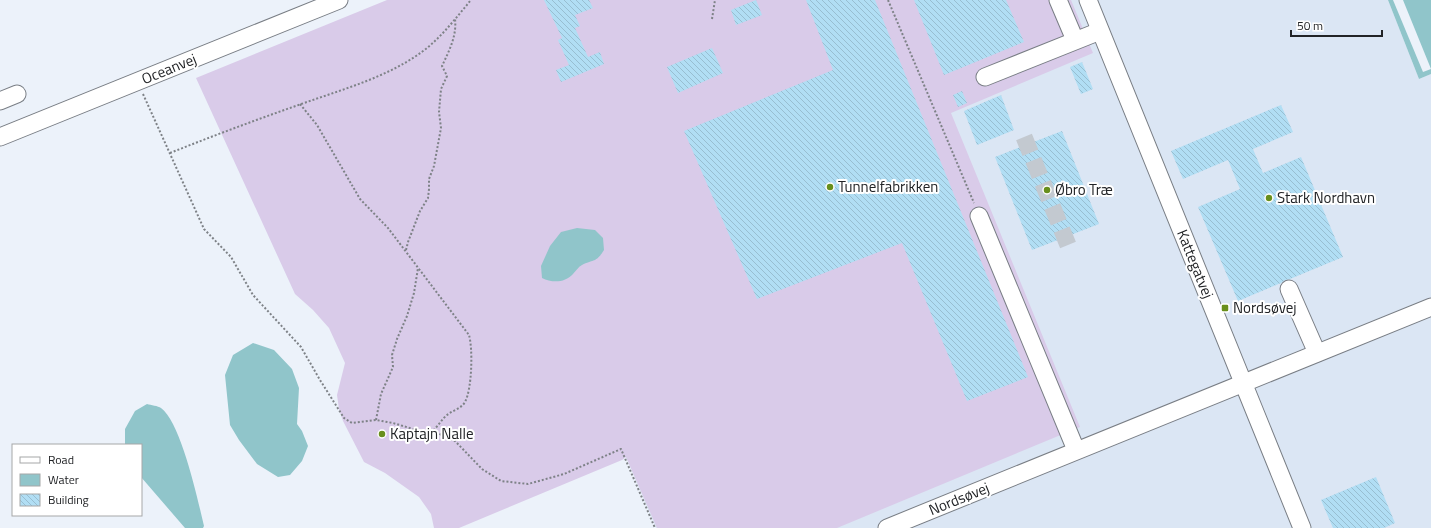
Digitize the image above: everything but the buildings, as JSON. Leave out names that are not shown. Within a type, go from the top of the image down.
[{"type":"street","name":"Oceanvej","points":[[0,137],[339,0]]},
{"type":"street","points":[[1058,0],[1075,40]]},
{"type":"street","name":"Kattegatvej","points":[[1088,0],[1302,528]]},
{"type":"street","points":[[985,77],[1100,31]]},
{"type":"street","points":[[0,101],[17,94]]},
{"type":"street","points":[[979,216],[1076,450]]},
{"type":"street","points":[[1289,289],[1317,353]]},
{"type":"street","name":"Nordsøvej","points":[[887,528],[1431,307]]},
{"type":"path","points":[[170,153],[392,70],[417,56],[439,37],[471,0]]},
{"type":"path","points":[[712,19],[715,0]]},
{"type":"path","points":[[888,0],[979,216]]},
{"type":"path","points":[[406,250],[420,211],[428,198],[428,180],[434,166],[440,128],[439,112],[442,89],[447,76],[442,66],[451,47],[456,30],[455,19]]},
{"type":"path","points":[[138,82],[204,229],[231,257],[253,295],[302,347],[320,380],[344,418],[352,423],[376,420],[393,423],[423,432],[433,431],[455,441],[482,469],[502,481],[528,484],[564,474],[622,448],[655,528]]},
{"type":"path","points":[[300,104],[316,125],[360,199],[388,228],[406,250],[469,334],[471,343],[470,386],[465,402],[460,408],[447,415],[433,431]]},
{"type":"path","points":[[376,420],[381,394],[393,367],[392,355],[414,293],[418,266]]},
{"type":"shaded area","points":[[387,0],[1071,0],[1093,53],[951,113],[1080,427],[837,528],[657,528],[626,457],[459,528],[434,528],[431,514],[419,497],[385,473],[364,462],[343,421],[339,409],[337,395],[345,363],[329,328],[313,310],[295,294],[196,78]]},
{"type":"shaded area","points":[[602,0],[1388,0],[1419,79],[1431,74],[1431,528],[656,528],[626,457]]},
{"type":"water","points":[[1388,0],[1431,0],[1431,74],[1419,79]]},
{"type":"water","points":[[577,228],[595,230],[603,238],[604,250],[599,257],[581,266],[570,277],[562,281],[550,281],[542,278],[541,266],[550,246],[561,232]]},
{"type":"water","points":[[253,343],[274,350],[292,369],[299,388],[297,424],[302,431],[308,446],[302,461],[290,475],[278,477],[257,464],[230,425],[225,375],[233,355]]},
{"type":"water","points":[[147,404],[161,408],[168,416],[182,445],[188,463],[204,526],[203,528],[185,528],[142,478],[142,444],[125,444],[125,429],[135,411]]},
{"type":"pier","points":[[1393,0],[1403,0],[1431,69],[1423,72]]},
{"type":"tunnel","points":[[1024,137],[1068,245]]},
{"type":"place","name":"Tunnelfabrikken","points":[[830,187]]},
{"type":"place","name":"Øbro Træ","points":[[1047,190]]},
{"type":"place","name":"Stark Nordhavn","points":[[1269,198]]},
{"type":"place","name":"Nordsøvej","points":[[1225,308]]},
{"type":"place","name":"Kaptajn Nalle","points":[[382,434]]}]
